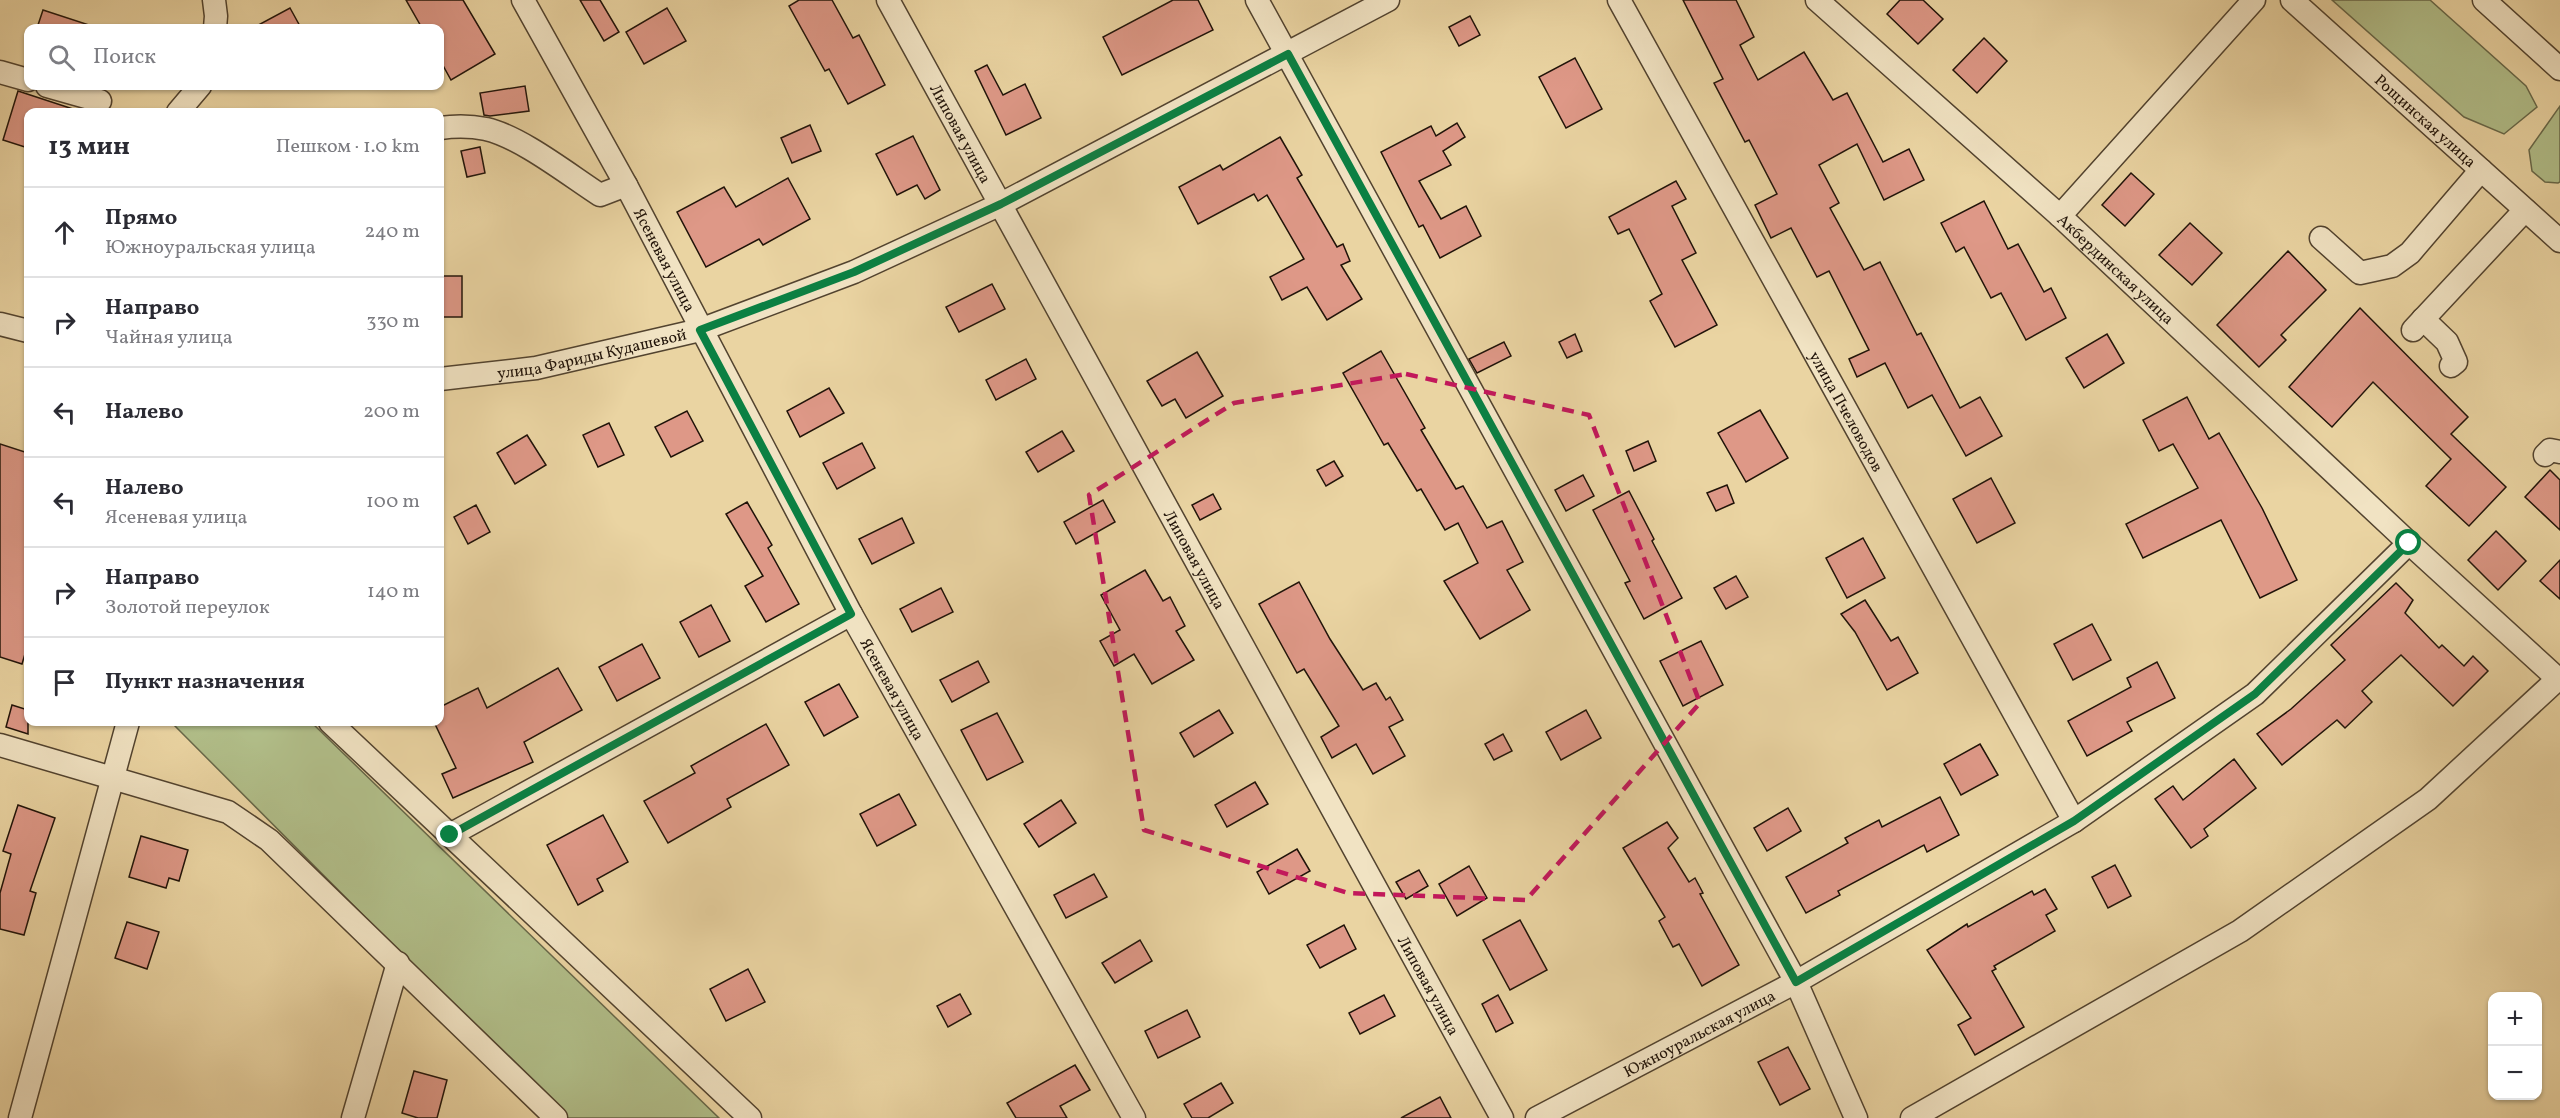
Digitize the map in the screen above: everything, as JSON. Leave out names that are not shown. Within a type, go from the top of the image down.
[{"type":"street","points":[[214,0],[215,24]]},
{"type":"street","name":"Ясеневая улица","points":[[523,0],[626,185],[700,330],[851,614],[1134,1118]]},
{"type":"street","name":"Липовая улица","points":[[888,0],[1502,1118]]},
{"type":"street","points":[[1257,0],[1796,982],[1856,1118]]},
{"type":"street","name":"улица Фариды Кудашевой","points":[[444,379],[536,368],[700,330],[854,272],[1001,204],[1388,0]]},
{"type":"street","name":"улица Пчеловодов","points":[[1618,0],[2074,821]]},
{"type":"street","name":"Акбердинская улица","points":[[1817,0],[2060,216],[2409,543],[2559,678]]},
{"type":"street","points":[[2060,216],[2254,0]]},
{"type":"street","name":"Рощинская улица","points":[[2292,0],[2560,241]]},
{"type":"street","points":[[2484,0],[2560,69]]},
{"type":"street","points":[[0,72],[24,79]]},
{"type":"street","points":[[61,90],[100,101]]},
{"type":"street","points":[[177,108],[182,90]]},
{"type":"street","points":[[180,108],[196,90]]},
{"type":"street","points":[[444,128],[457,126],[488,129],[521,144],[600,195],[626,185]]},
{"type":"street","points":[[2322,238],[2360,273],[2392,266],[2410,253],[2481,170]]},
{"type":"street","points":[[2451,366],[2456,362],[2447,342],[2417,324],[2525,210]]},
{"type":"street","points":[[0,324],[24,330]]},
{"type":"street","name":"Южноуральская улица","points":[[1537,1118],[1796,982],[2074,821],[2255,694],[2409,543]]},
{"type":"street","points":[[450,835],[851,614]]},
{"type":"street","points":[[1912,1118],[2240,931],[2427,799],[2559,678]]},
{"type":"street","points":[[20,1118],[127,726]]},
{"type":"street","points":[[334,726],[750,1118]]},
{"type":"street","points":[[0,745],[228,812],[245,823],[269,840],[556,1118]]},
{"type":"street","points":[[353,1118],[398,963]]},
{"type":"highlighted area","points":[[1406,374],[1589,415],[1700,703],[1526,900],[1348,893],[1144,830],[1089,495],[1234,403]]},
{"type":"green space","points":[[2332,0],[2430,0],[2526,86],[2537,107],[2504,134],[2464,117]]},
{"type":"green space","points":[[2560,106],[2560,182],[2545,182],[2532,171],[2529,150]]},
{"type":"green space","points":[[175,726],[315,726],[719,1118],[565,1118]]},
{"type":"building","points":[[406,0],[463,0],[495,54],[451,80],[444,67],[444,24],[420,24]]},
{"type":"building","points":[[580,0],[600,0],[619,32],[604,41]]},
{"type":"building","points":[[799,0],[832,0],[853,38],[859,35],[885,85],[848,104],[829,69],[825,71],[789,6]]},
{"type":"building","points":[[1173,0],[1198,0],[1213,30],[1122,75],[1103,37]]},
{"type":"building","points":[[1683,0],[1736,0],[1754,37],[1740,45],[1758,80],[1804,52],[1833,100],[1847,93],[1883,162],[1909,149],[1924,180],[1884,200],[1857,144],[1819,165],[1839,203],[1830,208],[1864,270],[1880,262],[1917,335],[1921,333],[1960,408],[1980,397],[2002,436],[1966,456],[1932,395],[1908,408],[1885,363],[1857,377],[1849,359],[1869,350],[1829,271],[1817,277],[1791,228],[1771,238],[1755,205],[1777,194],[1749,140],[1745,142],[1714,83],[1723,79]]},
{"type":"building","points":[[1900,0],[1923,0],[1943,19],[1918,44],[1887,14]]},
{"type":"building","points":[[290,8],[299,24],[260,24]]},
{"type":"building","points":[[667,8],[686,41],[644,64],[626,32]]},
{"type":"building","points":[[43,10],[86,24],[38,24]]},
{"type":"building","points":[[1470,16],[1480,35],[1459,46],[1449,27]]},
{"type":"building","points":[[1984,38],[2007,61],[1977,93],[1953,70]]},
{"type":"building","points":[[1575,58],[1602,109],[1566,128],[1539,77]]},
{"type":"building","points":[[987,65],[1003,95],[1025,84],[1041,118],[1006,135],[975,71]]},
{"type":"building","points":[[525,86],[529,111],[484,115],[480,93]]},
{"type":"building","points":[[18,91],[70,108],[24,108],[24,147],[3,140]]},
{"type":"building","points":[[1457,123],[1465,137],[1443,151],[1451,165],[1419,181],[1441,219],[1466,206],[1481,236],[1440,258],[1423,225],[1419,227],[1381,152],[1431,126],[1436,136]]},
{"type":"building","points":[[810,125],[821,151],[792,163],[781,138]]},
{"type":"building","points":[[913,136],[940,190],[925,199],[917,185],[897,195],[876,154]]},
{"type":"building","points":[[1280,137],[1302,175],[1297,178],[1337,247],[1343,244],[1350,261],[1341,265],[1362,299],[1327,320],[1307,287],[1282,300],[1270,277],[1304,259],[1267,195],[1258,201],[1254,194],[1198,224],[1179,187],[1220,165],[1223,170]]},
{"type":"building","points":[[480,147],[485,173],[467,177],[461,151]]},
{"type":"building","points":[[2131,173],[2154,194],[2125,226],[2102,205]]},
{"type":"building","points":[[788,178],[810,219],[763,245],[759,239],[706,267],[677,212],[724,187],[736,207]]},
{"type":"building","points":[[1676,181],[1686,199],[1672,206],[1696,253],[1682,260],[1717,325],[1675,347],[1650,301],[1662,294],[1629,229],[1618,234],[1609,217]]},
{"type":"building","points":[[1984,201],[2008,249],[2018,244],[2044,292],[2051,288],[2066,318],[2026,340],[2001,293],[1991,298],[1964,247],[1956,252],[1941,223]]},
{"type":"building","points":[[2190,223],[2222,253],[2192,285],[2159,255]]},
{"type":"building","points":[[2288,251],[2326,290],[2281,335],[2286,340],[2259,367],[2217,325]]},
{"type":"building","points":[[444,276],[462,276],[462,317],[444,317]]},
{"type":"building","points":[[992,284],[1005,309],[959,332],[946,307]]},
{"type":"building","points":[[2360,308],[2468,417],[2451,434],[2506,487],[2469,526],[2426,486],[2451,459],[2373,382],[2332,427],[2289,387]]},
{"type":"building","points":[[1575,334],[1582,351],[1567,358],[1559,342]]},
{"type":"building","points":[[2107,334],[2124,363],[2084,388],[2066,358]]},
{"type":"building","points":[[1504,342],[1511,356],[1477,373],[1469,359]]},
{"type":"building","points":[[1381,351],[1425,428],[1421,430],[1456,489],[1463,486],[1487,528],[1502,521],[1523,562],[1507,570],[1530,610],[1480,639],[1444,581],[1478,563],[1458,523],[1445,530],[1421,489],[1417,491],[1388,443],[1384,445],[1343,373]]},
{"type":"building","points":[[1197,352],[1223,396],[1186,418],[1175,399],[1162,406],[1147,381]]},
{"type":"building","points":[[1026,359],[1036,379],[996,400],[986,380]]},
{"type":"building","points":[[829,388],[844,413],[800,437],[787,411]]},
{"type":"building","points":[[2187,397],[2209,439],[2219,433],[2262,508],[2297,580],[2260,598],[2221,520],[2143,558],[2126,524],[2198,488],[2173,444],[2159,451],[2143,420]]},
{"type":"building","points":[[1760,410],[1788,458],[1746,482],[1718,433]]},
{"type":"building","points":[[687,411],[703,441],[671,457],[655,427]]},
{"type":"building","points":[[609,423],[624,455],[598,467],[583,435]]},
{"type":"building","points":[[1062,431],[1074,451],[1038,472],[1026,452]]},
{"type":"building","points":[[527,435],[546,465],[515,484],[497,453]]},
{"type":"building","points":[[1648,441],[1656,461],[1634,471],[1626,451]]},
{"type":"building","points":[[862,443],[875,468],[837,489],[823,463]]},
{"type":"building","points":[[0,444],[24,452],[24,657],[22,664],[0,657]]},
{"type":"building","points":[[1334,461],[1343,476],[1326,486],[1317,470]]},
{"type":"building","points":[[2550,470],[2560,480],[2560,530],[2525,497]]},
{"type":"building","points":[[1583,475],[1594,496],[1566,511],[1555,490]]},
{"type":"building","points":[[1991,478],[2015,523],[1977,543],[1953,499]]},
{"type":"building","points":[[1727,485],[1734,503],[1716,511],[1707,493]]},
{"type":"building","points":[[1629,491],[1682,598],[1644,619],[1625,583],[1630,581],[1593,510]]},
{"type":"building","points":[[1213,494],[1221,509],[1200,520],[1192,505]]},
{"type":"building","points":[[1103,500],[1115,522],[1076,544],[1064,522]]},
{"type":"building","points":[[747,502],[772,545],[768,548],[799,604],[766,622],[745,586],[763,576],[726,514]]},
{"type":"building","points":[[476,505],[490,532],[468,544],[454,517]]},
{"type":"building","points":[[902,518],[914,543],[872,564],[859,539]]},
{"type":"building","points":[[2496,531],[2526,561],[2498,590],[2468,560]]},
{"type":"building","points":[[1863,538],[1885,578],[1847,598],[1826,558]]},
{"type":"building","points":[[2560,560],[2560,599],[2540,581]]},
{"type":"building","points":[[1145,570],[1163,601],[1170,597],[1185,626],[1176,631],[1194,660],[1152,684],[1134,654],[1114,666],[1100,641],[1120,630],[1101,595]]},
{"type":"building","points":[[1736,576],[1748,597],[1726,609],[1714,588]]},
{"type":"building","points":[[1299,582],[1330,639],[1363,690],[1376,683],[1386,700],[1390,697],[1403,720],[1389,727],[1405,756],[1373,774],[1356,744],[1332,758],[1321,737],[1339,726],[1304,669],[1297,673],[1259,604]]},
{"type":"building","points":[[2396,583],[2413,600],[2405,613],[2439,648],[2442,645],[2464,666],[2473,656],[2488,671],[2453,706],[2401,655],[2362,691],[2372,702],[2345,728],[2337,720],[2282,765],[2257,734],[2291,709],[2345,660],[2331,645]]},
{"type":"building","points":[[941,588],[953,612],[912,632],[900,609]]},
{"type":"building","points":[[1865,600],[1891,641],[1898,637],[1918,673],[1887,690],[1855,632],[1841,614]]},
{"type":"building","points":[[711,605],[730,641],[699,657],[680,622]]},
{"type":"building","points":[[2092,624],[2111,660],[2073,680],[2054,644]]},
{"type":"building","points":[[1701,641],[1723,685],[1683,706],[1660,661]]},
{"type":"building","points":[[642,644],[660,678],[617,701],[599,667]]},
{"type":"building","points":[[978,661],[989,682],[952,702],[940,680]]},
{"type":"building","points":[[2157,662],[2175,698],[2127,722],[2132,731],[2087,756],[2068,721],[2131,687],[2127,678]]},
{"type":"building","points":[[558,668],[582,710],[524,742],[533,762],[453,798],[442,774],[456,768],[436,726],[444,726],[444,705],[478,688],[487,708]]},
{"type":"building","points":[[839,684],[858,717],[824,736],[805,702]]},
{"type":"building","points":[[12,705],[24,709],[24,726],[28,726],[28,734],[6,727]]},
{"type":"building","points":[[1219,710],[1233,733],[1194,757],[1180,733]]},
{"type":"building","points":[[1586,710],[1601,738],[1561,760],[1546,732]]},
{"type":"building","points":[[997,713],[1023,762],[987,780],[961,730]]},
{"type":"building","points":[[766,724],[789,765],[727,799],[731,807],[668,843],[644,801],[695,773],[691,766]]},
{"type":"building","points":[[1503,734],[1512,751],[1494,760],[1485,744]]},
{"type":"building","points":[[1980,744],[1998,775],[1961,795],[1944,764]]},
{"type":"building","points":[[2234,759],[2256,788],[2204,829],[2208,836],[2191,848],[2155,799],[2173,786],[2183,800]]},
{"type":"building","points":[[1255,782],[1268,804],[1227,827],[1215,805]]},
{"type":"building","points":[[899,794],[916,825],[877,846],[860,814]]},
{"type":"building","points":[[1940,797],[1959,835],[1927,852],[1924,845],[1838,891],[1840,895],[1806,913],[1786,877],[1848,843],[1845,838],[1879,820],[1882,827]]},
{"type":"building","points":[[1061,800],[1076,823],[1039,847],[1024,824]]},
{"type":"building","points":[[18,805],[55,818],[30,891],[36,893],[24,935],[0,929],[0,893],[11,854],[3,851]]},
{"type":"building","points":[[1788,808],[1801,831],[1767,851],[1754,828]]},
{"type":"building","points":[[603,815],[628,862],[597,879],[603,891],[578,905],[547,845]]},
{"type":"building","points":[[1667,822],[1678,838],[1668,848],[1689,882],[1695,878],[1703,893],[1700,894],[1739,965],[1702,986],[1679,944],[1673,947],[1659,921],[1665,917],[1623,848]]},
{"type":"building","points":[[141,836],[188,850],[179,881],[169,878],[166,888],[129,877]]},
{"type":"building","points":[[1297,849],[1310,871],[1269,894],[1257,872]]},
{"type":"building","points":[[2115,865],[2131,896],[2108,908],[2092,877]]},
{"type":"building","points":[[1469,866],[1487,898],[1457,916],[1439,884]]},
{"type":"building","points":[[1419,870],[1428,886],[1406,899],[1396,882]]},
{"type":"building","points":[[1094,874],[1107,897],[1066,918],[1054,895]]},
{"type":"building","points":[[2045,889],[2057,909],[2046,915],[2055,931],[1994,966],[1996,969],[1992,971],[2024,1027],[1975,1055],[1958,1025],[1971,1018],[1927,950],[1967,924],[1968,927],[2032,891],[2034,895]]},
{"type":"building","points":[[1520,920],[1547,970],[1510,990],[1483,940]]},
{"type":"building","points":[[127,922],[159,932],[147,969],[115,958]]},
{"type":"building","points":[[1344,925],[1356,949],[1320,968],[1307,945]]},
{"type":"building","points":[[1140,940],[1152,961],[1115,983],[1102,963]]},
{"type":"building","points":[[748,969],[765,1002],[726,1021],[710,989]]},
{"type":"building","points":[[960,994],[971,1014],[948,1027],[937,1006]]},
{"type":"building","points":[[1384,995],[1395,1016],[1360,1034],[1349,1013]]},
{"type":"building","points":[[1498,995],[1513,1023],[1496,1032],[1482,1004]]},
{"type":"building","points":[[1187,1010],[1200,1037],[1158,1058],[1145,1031]]},
{"type":"building","points":[[1788,1047],[1810,1089],[1780,1105],[1758,1062]]},
{"type":"building","points":[[1075,1065],[1090,1090],[1060,1106],[1067,1118],[1016,1118],[1007,1103]]},
{"type":"building","points":[[414,1071],[447,1080],[437,1118],[418,1118],[402,1113]]},
{"type":"building","points":[[1221,1083],[1233,1103],[1208,1118],[1192,1118],[1184,1104]]},
{"type":"building","points":[[1440,1097],[1451,1118],[1401,1118]]},
{"type":"route","points":[[450,835],[851,614],[700,330],[854,272],[1001,204],[1288,54],[1796,982],[2074,821],[2255,694],[2409,543]]}]
